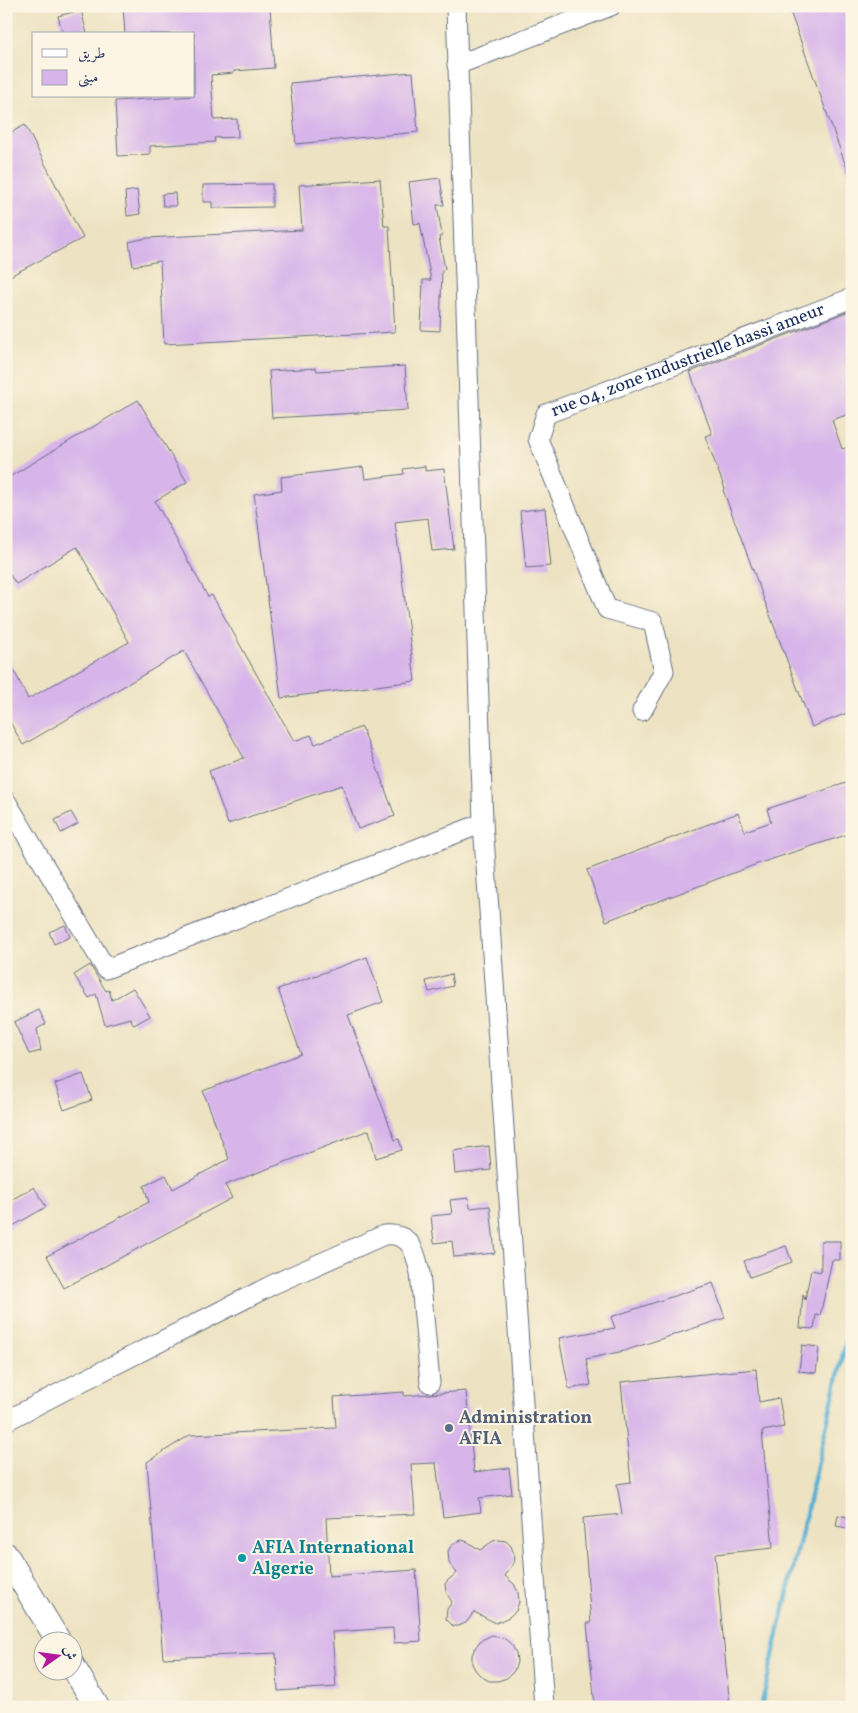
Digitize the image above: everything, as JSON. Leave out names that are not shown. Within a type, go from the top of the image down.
[{"type":"main road","points":[[6,1555],[52,1630]]},
{"type":"main road","points":[[81,1680],[97,1707]]},
{"type":"street","points":[[456,6],[483,823],[544,1707]]},
{"type":"street","points":[[457,65],[611,6]]},
{"type":"street","name":"rue 04, zone industrielle hassi ameur","points":[[642,711],[664,671],[653,622],[606,609],[538,439],[546,414],[852,298]]},
{"type":"street","points":[[6,801],[106,969],[483,823]]},
{"type":"street","points":[[6,1422],[276,1283],[384,1235],[396,1234],[408,1242],[416,1256],[420,1273],[430,1383]]},
{"type":"building","points":[[123,6],[270,6],[274,68],[211,75],[214,120],[237,119],[238,137],[214,138],[215,142],[150,146],[150,154],[118,156],[115,101],[195,98],[195,32],[125,32]]},
{"type":"building","points":[[788,6],[852,6],[852,177],[850,177]]},
{"type":"building","points":[[81,10],[86,32],[62,32],[58,16]]},
{"type":"building","points":[[413,72],[418,132],[296,144],[290,83]]},
{"type":"building","points":[[25,125],[83,238],[6,278],[6,135]]},
{"type":"building","points":[[440,178],[444,205],[437,205],[442,236],[439,237],[445,269],[442,270],[440,331],[421,330],[423,280],[431,280],[420,223],[414,224],[409,182]]},
{"type":"building","points":[[380,179],[384,226],[389,226],[395,332],[164,344],[160,261],[133,266],[129,242],[147,238],[302,230],[299,185]]},
{"type":"building","points":[[272,184],[272,207],[212,208],[212,202],[203,202],[203,185]]},
{"type":"building","points":[[137,190],[140,214],[127,216],[125,192]]},
{"type":"building","points":[[175,193],[176,206],[163,206],[162,194]]},
{"type":"building","points":[[852,310],[852,413],[832,420],[842,449],[852,446],[852,711],[812,727],[723,490],[725,489],[705,436],[712,434],[690,372]]},
{"type":"building","points":[[405,366],[408,410],[272,418],[269,371],[316,368],[317,371]]},
{"type":"building","points":[[138,400],[187,482],[155,501],[208,597],[212,595],[294,741],[311,735],[315,744],[362,727],[395,816],[358,829],[342,785],[228,824],[209,771],[244,758],[184,651],[23,745],[6,715],[6,654],[28,699],[129,642],[77,547],[16,584],[6,569],[6,479]]},
{"type":"building","points":[[425,466],[425,471],[444,469],[454,549],[432,551],[428,518],[395,522],[415,681],[281,698],[254,494],[282,490],[281,477],[363,467],[365,479],[404,474],[403,469]]},
{"type":"building","points":[[545,508],[551,566],[526,568],[520,511]]},
{"type":"building","points":[[852,781],[852,833],[757,864],[606,921],[587,870],[738,813],[745,831],[771,822],[767,809]]},
{"type":"building","points":[[71,812],[78,824],[61,833],[55,820]]},
{"type":"building","points":[[65,925],[70,937],[54,944],[49,932]]},
{"type":"building","points":[[367,957],[383,1002],[348,1015],[395,1140],[399,1139],[402,1150],[376,1158],[369,1130],[225,1185],[232,1198],[64,1288],[47,1256],[149,1202],[144,1186],[166,1175],[173,1189],[229,1159],[203,1091],[301,1054],[278,989]]},
{"type":"building","points":[[90,965],[106,991],[109,990],[112,1000],[133,988],[150,1016],[134,1025],[130,1018],[105,1025],[96,994],[89,998],[74,975]]},
{"type":"building","points":[[451,974],[453,986],[429,992],[426,981]]},
{"type":"building","points":[[39,1010],[46,1024],[37,1029],[41,1051],[29,1054],[14,1022]]},
{"type":"building","points":[[83,1074],[92,1100],[64,1110],[55,1084]]},
{"type":"building","points":[[489,1146],[491,1170],[455,1174],[453,1151]]},
{"type":"building","points":[[34,1187],[46,1207],[6,1230],[6,1203]]},
{"type":"building","points":[[469,1198],[470,1208],[490,1206],[495,1253],[454,1257],[452,1241],[434,1243],[431,1216],[452,1214],[450,1200]]},
{"type":"building","points":[[821,1241],[840,1241],[840,1260],[832,1260],[820,1316],[816,1315],[814,1329],[800,1328],[803,1294],[805,1300],[811,1270],[821,1272]]},
{"type":"building","points":[[786,1246],[792,1262],[750,1277],[744,1261]]},
{"type":"building","points":[[713,1283],[725,1318],[624,1351],[586,1359],[591,1385],[569,1389],[559,1338],[615,1328],[611,1317]]},
{"type":"building","points":[[802,1345],[819,1347],[816,1373],[799,1371]]},
{"type":"building","points":[[756,1369],[759,1402],[779,1398],[784,1427],[762,1431],[773,1548],[715,1554],[730,1707],[595,1707],[587,1623],[591,1623],[583,1518],[622,1514],[617,1484],[631,1482],[621,1382]]},
{"type":"building","name":"AFIA International Algerie","points":[[466,1391],[474,1472],[509,1468],[512,1494],[479,1498],[481,1512],[443,1517],[436,1463],[411,1464],[415,1514],[326,1518],[329,1576],[416,1570],[421,1641],[394,1643],[393,1628],[332,1632],[336,1687],[278,1691],[276,1653],[163,1658],[147,1462],[190,1435],[336,1428],[334,1397],[404,1392],[404,1396]]},
{"type":"building","points":[[838,1515],[852,1518],[852,1529],[836,1526]]},
{"type":"building","points":[[462,1540],[480,1550],[493,1541],[499,1540],[506,1541],[511,1546],[515,1557],[514,1563],[505,1576],[514,1584],[518,1592],[519,1602],[516,1611],[509,1617],[496,1623],[474,1612],[466,1623],[458,1626],[453,1626],[446,1619],[447,1609],[452,1602],[446,1592],[445,1584],[457,1573],[449,1563],[448,1551],[456,1542]]},
{"type":"building","points":[[492,1635],[505,1639],[512,1645],[516,1653],[517,1662],[514,1671],[507,1678],[498,1681],[489,1681],[482,1677],[472,1664],[472,1655],[475,1648],[480,1641]]},
{"type":"waterway","points":[[761,1707],[852,1316]]},
{"type":"place","name":"Administration AFIA","points":[[449,1428]]},
{"type":"place","name":"AFIA International Algerie","points":[[242,1558]]}]
